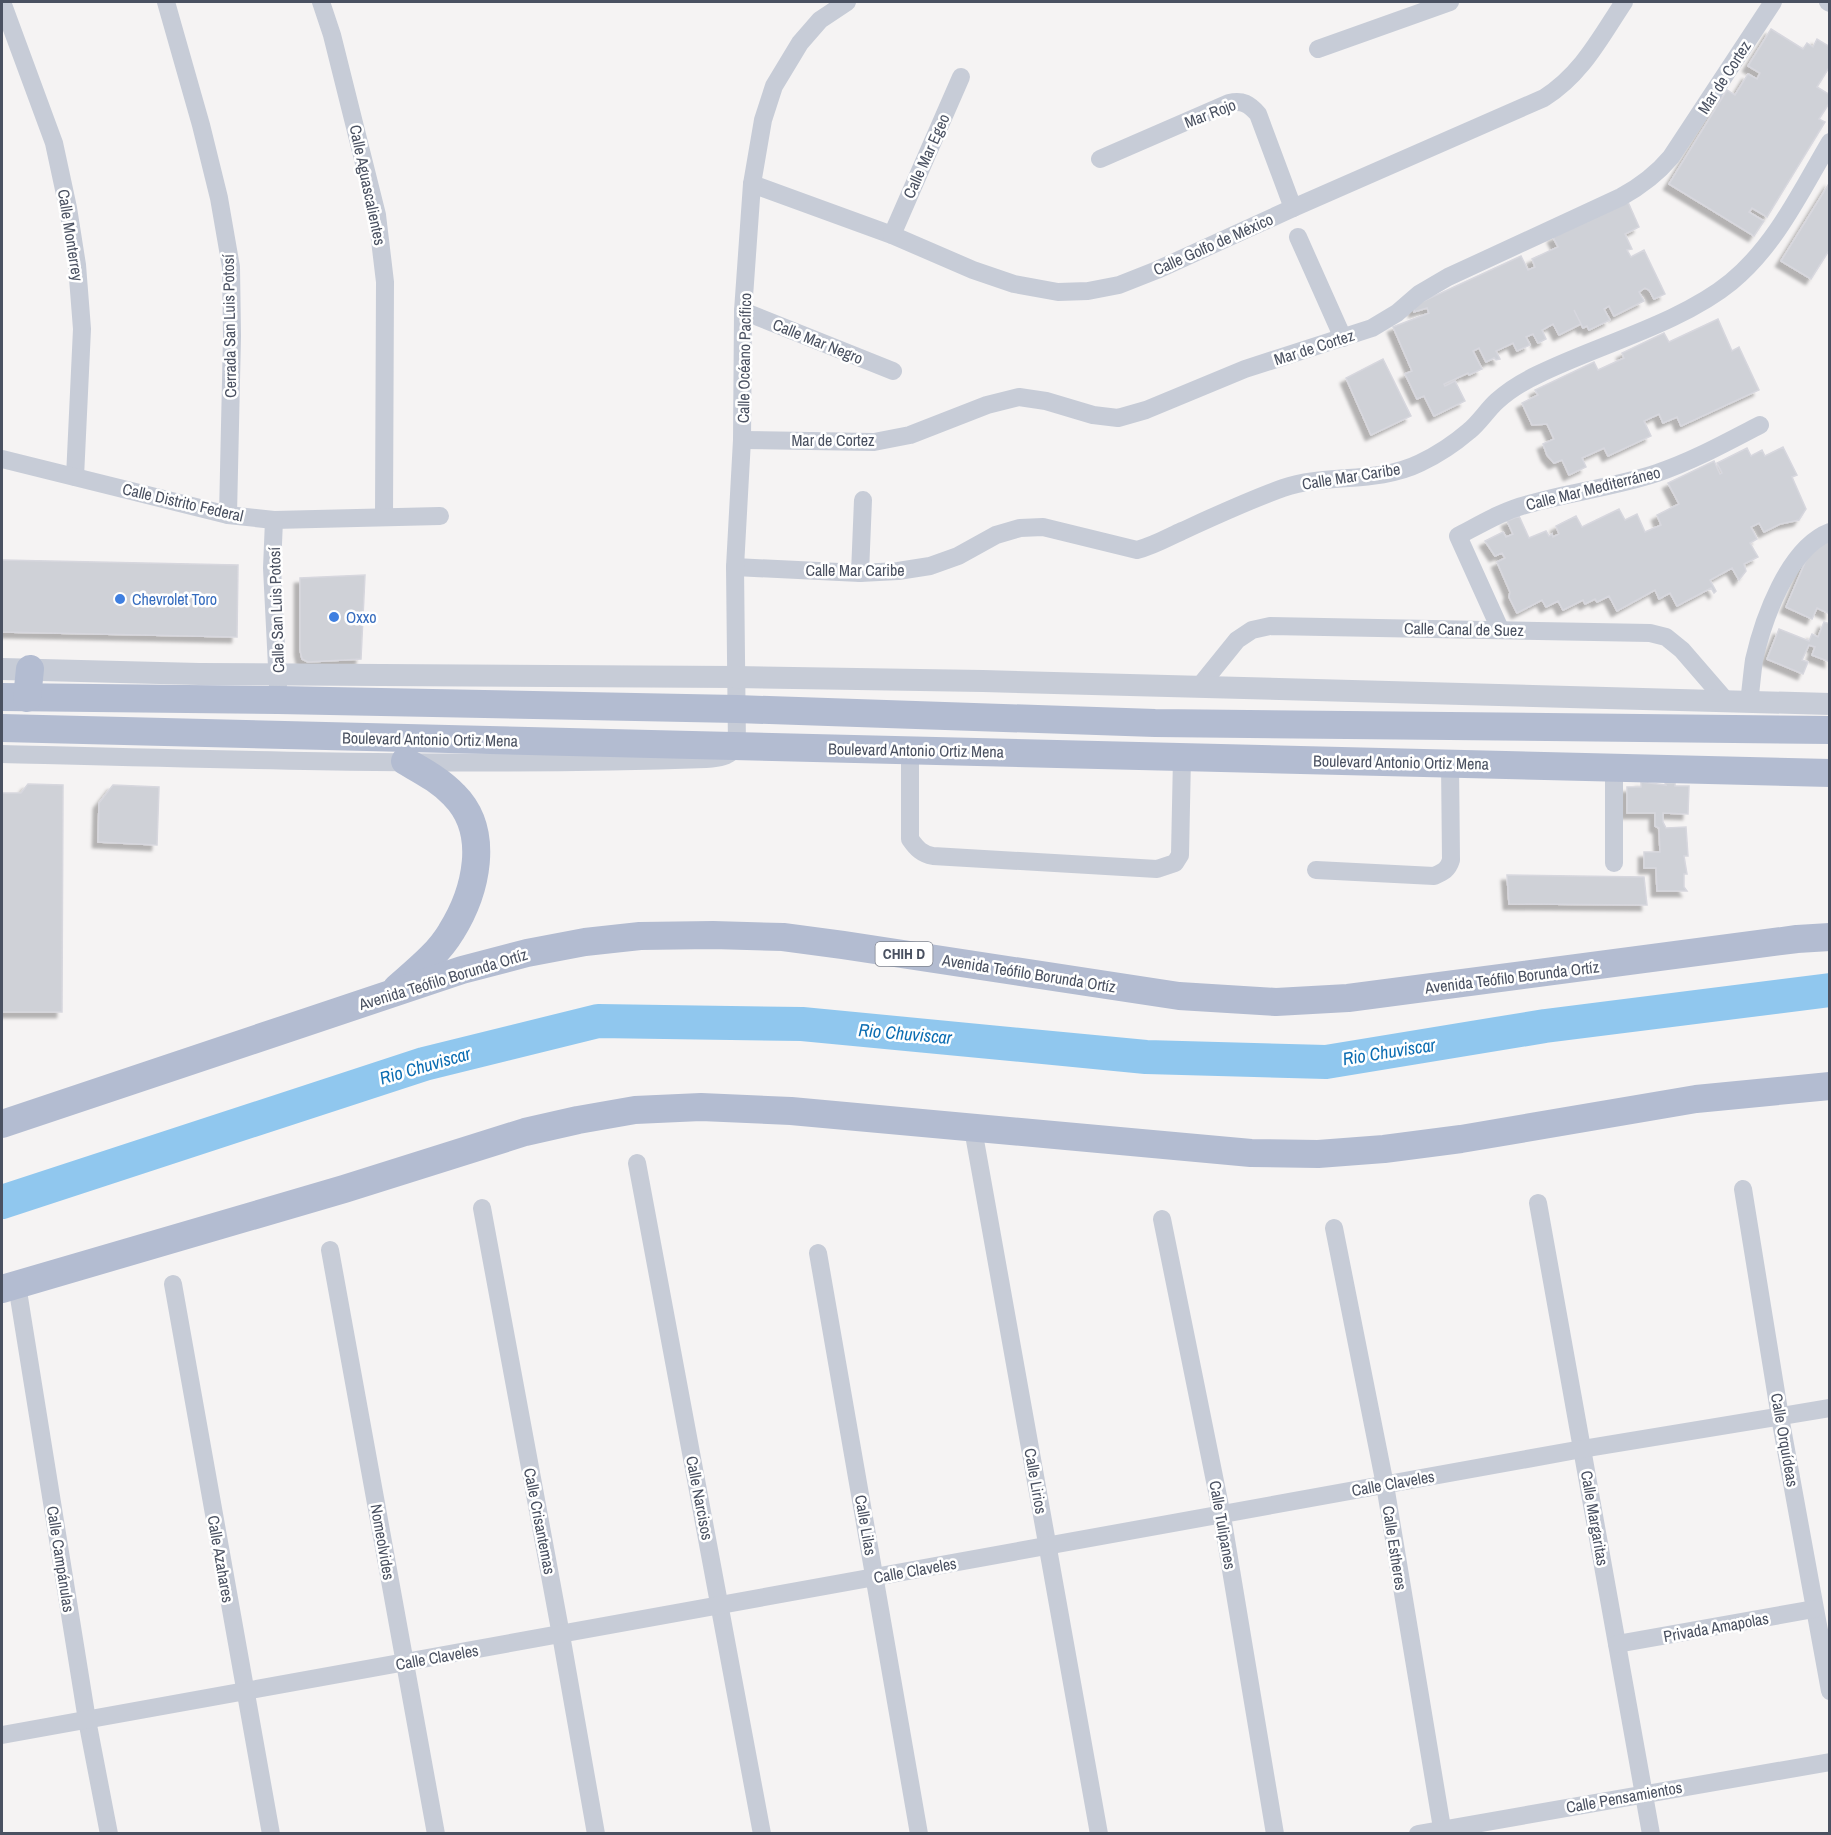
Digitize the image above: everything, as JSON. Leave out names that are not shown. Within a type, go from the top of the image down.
[{"type":"main road","points":[[14,697],[30,669]]},
{"type":"main road","name":"Boulevard Antonio Ortiz Mena","points":[[14,697],[199,686],[278,687],[737,709],[1155,723],[1830,730]]},
{"type":"main road","name":"Boulevard Antonio Ortiz Mena","points":[[2,728],[1830,773]]},
{"type":"main road","points":[[391,994],[434,954],[451,933],[467,903],[477,862],[472,824],[456,796],[436,779],[405,761]]},
{"type":"main road","name":"Avenida Teófilo Borunda Ortíz","points":[[2,1124],[462,970],[526,953],[585,942],[640,936],[783,937],[1179,996],[1276,1002],[1348,998],[1797,939],[1830,937]]},
{"type":"main road","points":[[9,1287],[344,1189],[525,1132],[634,1110],[700,1107],[791,1111],[1251,1153],[1317,1154],[1384,1149],[1461,1139],[1696,1099],[1830,1086]]},
{"type":"street","name":"Calle Monterrey","points":[[2,2],[54,143],[69,208],[77,265],[82,328],[75,477]]},
{"type":"street","name":"Cerrada San Luis Potosí","points":[[166,2],[219,198],[231,267],[232,336],[228,515]]},
{"type":"street","name":"Calle Aguascalientes","points":[[321,2],[335,46],[377,215],[385,282],[384,517]]},
{"type":"street","name":"Calle Océano Pacífico","points":[[737,747],[735,567],[742,440],[743,311],[752,184],[763,120],[774,86],[800,43],[820,20],[847,2]]},
{"type":"street","points":[[1318,49],[1450,2]]},
{"type":"street","name":"Calle Golfo de México","points":[[752,184],[892,235],[974,270],[1014,284],[1058,292],[1088,291],[1119,285],[1553,92],[1576,73],[1624,2]]},
{"type":"street","name":"Mar de Cortez","points":[[742,440],[874,442],[910,435],[987,405],[1019,397],[1046,401],[1093,415],[1118,418],[1146,410],[1245,369],[1372,328],[1397,313],[1419,294],[1448,277],[1583,216],[1645,184],[1671,158],[1773,2]]},
{"type":"street","name":"Calle Mar Egeo","points":[[892,235],[961,77]]},
{"type":"street","name":"Mar Rojo","points":[[1100,159],[1230,103],[1241,101],[1250,105],[1258,114],[1293,208]]},
{"type":"street","name":"Calle Mar Caribe","points":[[735,567],[860,573],[898,572],[930,566],[958,556],[996,535],[1020,528],[1043,527],[1137,550],[1152,546],[1208,519],[1283,488],[1307,482],[1369,476],[1419,464],[1470,430],[1498,400],[1515,386],[1666,319],[1703,301],[1730,283],[1756,259],[1775,235],[1830,142]]},
{"type":"street","points":[[1298,237],[1343,338]]},
{"type":"street","name":"Calle Mar Negro","points":[[743,311],[893,371]]},
{"type":"street","name":"Calle Mar Mediterráneo","points":[[1500,629],[1458,536],[1503,513],[1528,504],[1604,488],[1658,473],[1690,460],[1760,424]]},
{"type":"street","name":"Calle Distrito Federal","points":[[2,459],[228,515],[274,520],[440,516]]},
{"type":"street","points":[[860,573],[863,500]]},
{"type":"street","name":"Calle San Luis Potosí","points":[[274,520],[272,568],[278,687]]},
{"type":"street","points":[[1738,702],[1754,661],[1763,628],[1790,568],[1807,546],[1830,531]]},
{"type":"street","name":"Calle Canal de Suez","points":[[1199,687],[1237,640],[1252,630],[1270,626],[1650,633],[1666,637],[1738,702]]},
{"type":"street","name":"Boulevard Antonio Ortiz Mena","points":[[2,669],[30,669],[199,686]]},
{"type":"street","name":"Boulevard Antonio Ortiz Mena","points":[[278,687],[736,676],[1830,704]]},
{"type":"street","points":[[2,754],[147,759],[547,762],[706,759],[723,756],[737,747]]},
{"type":"street","points":[[910,749],[910,839],[924,854],[1157,869],[1175,863],[1180,855],[1182,757]]},
{"type":"street","points":[[1316,870],[1434,876],[1449,868],[1451,860],[1450,763]]},
{"type":"street","points":[[1614,767],[1614,864]]},
{"type":"street","name":"Calle Lirios","points":[[973,1129],[1099,1833]]},
{"type":"street","name":"Calle Narcisos","points":[[637,1163],[762,1833]]},
{"type":"street","name":"Calle Orquídeas","points":[[1743,1189],[1780,1417],[1821,1588],[1814,1610],[1830,1691]]},
{"type":"street","name":"Calle Margaritas","points":[[1538,1203],[1652,1833]]},
{"type":"street","name":"Calle Crisantemas","points":[[482,1208],[596,1833]]},
{"type":"street","name":"Calle Tulipanes","points":[[1161,1219],[1222,1516],[1275,1833]]},
{"type":"street","name":"Calle Estheres","points":[[1334,1228],[1385,1485],[1443,1831]]},
{"type":"street","name":"Nomeolvides","points":[[330,1250],[436,1833]]},
{"type":"street","name":"Calle Lilas","points":[[818,1253],[919,1833]]},
{"type":"street","name":"Calle Azahares","points":[[173,1284],[271,1833]]},
{"type":"street","name":"Calle Campánulas","points":[[9,1287],[109,1833]]},
{"type":"street","name":"Calle Claveles","points":[[2,1735],[1222,1516],[1582,1449],[1830,1408]]},
{"type":"street","name":"Privada Amapolas","points":[[1617,1644],[1814,1610]]},
{"type":"street","name":"Calle Pensamientos","points":[[1418,1833],[1443,1831],[1644,1793],[1830,1762]]},
{"type":"building","points":[[1771,29],[1803,49],[1807,43],[1813,47],[1817,39],[1830,47],[1830,66],[1817,87],[1830,95],[1830,102],[1819,119],[1825,122],[1767,217],[1752,208],[1749,212],[1764,221],[1754,236],[1669,184],[1727,90],[1735,95],[1748,74],[1757,79],[1760,73],[1748,66]]},
{"type":"building","points":[[1830,182],[1830,249],[1811,279],[1781,261]]},
{"type":"building","points":[[1628,202],[1639,227],[1625,234],[1632,249],[1627,250],[1631,257],[1644,250],[1665,294],[1654,299],[1649,290],[1645,288],[1639,292],[1644,301],[1614,316],[1609,306],[1604,309],[1610,320],[1589,330],[1587,326],[1583,328],[1581,324],[1559,335],[1553,324],[1542,330],[1546,339],[1538,343],[1533,334],[1526,337],[1530,345],[1517,351],[1513,343],[1496,351],[1500,359],[1496,360],[1494,358],[1486,362],[1479,348],[1473,351],[1482,369],[1444,384],[1445,386],[1455,381],[1465,401],[1434,416],[1424,396],[1417,399],[1405,374],[1412,371],[1393,327],[1429,313],[1427,308],[1414,312],[1415,305],[1521,256],[1528,270],[1535,267],[1532,259],[1558,247],[1553,237]]},
{"type":"building","points":[[1718,319],[1732,351],[1739,347],[1759,390],[1681,426],[1677,417],[1663,423],[1659,414],[1644,421],[1651,436],[1608,456],[1604,448],[1582,458],[1586,467],[1569,475],[1562,460],[1554,463],[1547,455],[1543,444],[1554,439],[1547,424],[1532,425],[1522,403],[1538,395],[1535,390],[1594,362],[1598,370],[1624,358],[1622,353],[1664,333],[1669,342]]},
{"type":"building","points":[[1383,359],[1411,416],[1371,435],[1346,378]]},
{"type":"building","points":[[1783,447],[1797,475],[1792,477],[1806,509],[1799,520],[1780,524],[1764,532],[1759,523],[1751,527],[1757,539],[1750,543],[1758,557],[1744,564],[1746,571],[1739,580],[1732,568],[1710,580],[1716,591],[1714,593],[1711,588],[1677,606],[1670,593],[1659,599],[1655,590],[1617,611],[1609,596],[1597,602],[1595,599],[1585,604],[1583,600],[1563,610],[1558,601],[1546,607],[1542,600],[1517,613],[1497,562],[1505,558],[1502,553],[1495,556],[1485,541],[1503,532],[1506,537],[1513,534],[1507,521],[1519,516],[1529,538],[1546,531],[1549,536],[1552,534],[1553,537],[1559,534],[1556,526],[1576,516],[1582,527],[1619,509],[1625,520],[1637,514],[1645,532],[1661,525],[1657,515],[1679,504],[1668,483],[1714,461],[1720,474],[1722,473],[1717,463],[1747,448],[1751,456],[1762,450],[1765,456]]},
{"type":"building","points":[[1830,536],[1830,614],[1817,608],[1812,619],[1786,607],[1807,558]]},
{"type":"building","name":"Chevrolet Toro","points":[[2,560],[238,565],[237,637],[2,632]]},
{"type":"building","points":[[365,575],[361,659],[308,662],[302,659],[300,578]]},
{"type":"building","points":[[1824,622],[1830,624],[1830,662],[1812,655],[1815,647],[1809,645],[1802,660],[1808,662],[1803,674],[1767,659],[1779,629],[1809,641],[1812,634],[1818,637]]},
{"type":"building","points":[[1641,782],[1666,785],[1665,783],[1675,783],[1675,786],[1689,786],[1688,814],[1663,813],[1666,828],[1686,827],[1688,856],[1684,856],[1687,874],[1684,874],[1684,887],[1687,891],[1657,891],[1656,868],[1644,868],[1644,852],[1660,852],[1659,828],[1655,826],[1655,813],[1627,813],[1627,787],[1641,787]]},
{"type":"building","points":[[28,784],[63,785],[62,1012],[2,1012],[2,793],[21,793]]},
{"type":"building","points":[[113,785],[159,787],[157,845],[98,842],[99,803]]},
{"type":"building","points":[[1507,875],[1644,877],[1647,905],[1509,904]]},
{"type":"waterway","name":"Rio Chuviscar","points":[[2,1202],[424,1064],[598,1021],[802,1024],[1146,1057],[1326,1062],[1545,1026],[1830,990]]},
{"type":"place","name":"Chevrolet Toro","points":[[120,599]]},
{"type":"place","name":"Oxxo","points":[[334,617]]}]
